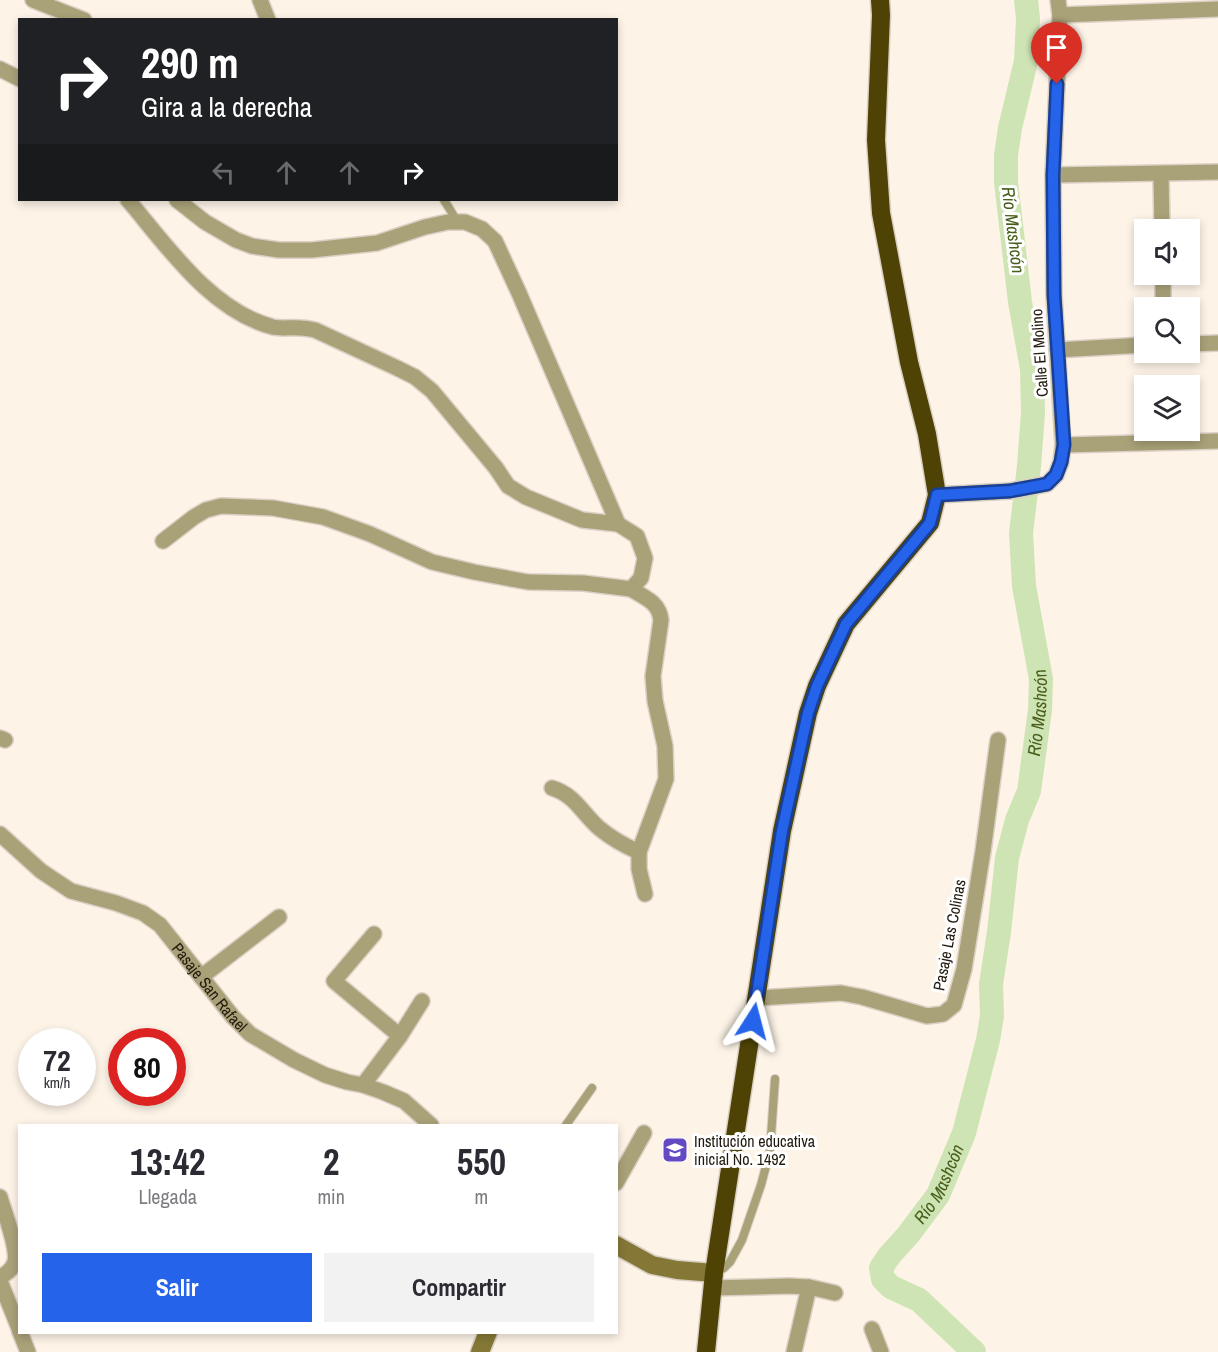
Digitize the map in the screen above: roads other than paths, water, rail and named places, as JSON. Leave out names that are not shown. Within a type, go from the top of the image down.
[{"type":"highway","points":[[706,1352],[713,1280],[782,831],[808,713],[817,686],[846,624],[930,523],[937,495],[927,434],[909,362],[880,213],[876,140],[880,0]]},
{"type":"street","points":[[33,0],[79,18]]},
{"type":"street","points":[[260,0],[267,18]]},
{"type":"street","points":[[1059,7],[1218,9]]},
{"type":"street","name":"Calle El Molino","points":[[937,495],[1010,491],[1047,484],[1056,475],[1061,462],[1064,445],[1054,295],[1053,175],[1059,7]]},
{"type":"street","points":[[0,69],[18,78]]},
{"type":"street","points":[[1053,175],[1218,172]]},
{"type":"street","points":[[1161,174],[1162,219]]},
{"type":"street","points":[[129,201],[202,285],[225,304],[252,319],[275,327],[300,327],[315,330],[415,377],[432,392],[496,468],[508,486],[526,497],[582,520],[618,524],[637,536],[645,558],[641,578],[631,589]]},
{"type":"street","points":[[178,201],[205,222],[236,240],[252,246],[279,250],[312,250],[377,243],[431,225],[457,221],[474,225],[489,235],[495,241],[519,293],[618,524]]},
{"type":"street","points":[[1200,344],[1218,343]]},
{"type":"street","points":[[1057,350],[1134,346]]},
{"type":"street","points":[[1064,445],[1218,441]]},
{"type":"street","points":[[163,542],[194,516],[214,508],[221,506],[273,508],[323,517],[370,534],[432,562],[528,582],[583,583],[631,589],[657,606],[661,620],[654,661],[653,688],[665,746],[666,779],[639,852],[639,869],[645,894]]},
{"type":"street","name":"Pasaje Las Colinas","points":[[756,998],[841,993],[927,1016],[943,1014],[954,1005],[964,969],[998,740]]},
{"type":"street","points":[[552,789],[568,795],[615,840],[639,852]]},
{"type":"street","name":"Pasaje San Rafael","points":[[0,834],[41,871],[72,891],[143,913],[159,925],[233,1017],[250,1034],[325,1076],[363,1085],[404,1101],[430,1124]]},
{"type":"street","points":[[201,977],[279,917]]},
{"type":"street","points":[[374,934],[334,981],[400,1036]]},
{"type":"street","points":[[363,1085],[400,1036],[422,1001]]},
{"type":"street","points":[[618,1179],[644,1133]]},
{"type":"street","points":[[0,1197],[16,1253],[13,1267],[0,1279],[18,1326]]},
{"type":"street","points":[[618,1246],[652,1265],[713,1280],[809,1287],[835,1293]]},
{"type":"street","points":[[794,1352],[809,1287]]},
{"type":"street","points":[[872,1329],[881,1352]]},
{"type":"street","points":[[21,1334],[28,1352]]},
{"type":"street","points":[[480,1352],[487,1334]]},
{"type":"lane","points":[[445,201],[457,221]]},
{"type":"lane","points":[[713,1280],[730,1262],[742,1240],[761,1185],[770,1151],[776,1079]]},
{"type":"lane","points":[[567,1124],[592,1088]]},
{"type":"waterway","name":"Río Mashcón","points":[[974,1352],[919,1300],[891,1287],[883,1279],[881,1268],[938,1195],[964,1133],[988,1040],[992,1016],[991,984],[1007,858],[1017,820],[1029,791],[1040,710],[1041,679],[1024,586],[1021,533],[1033,413],[1032,369],[1020,302],[1006,182],[1006,155],[1010,128],[1026,61],[1028,18],[1026,0]]},
{"type":"place","name":"Institución educativa inicial No. 1492","points":[[675,1150]]}]
